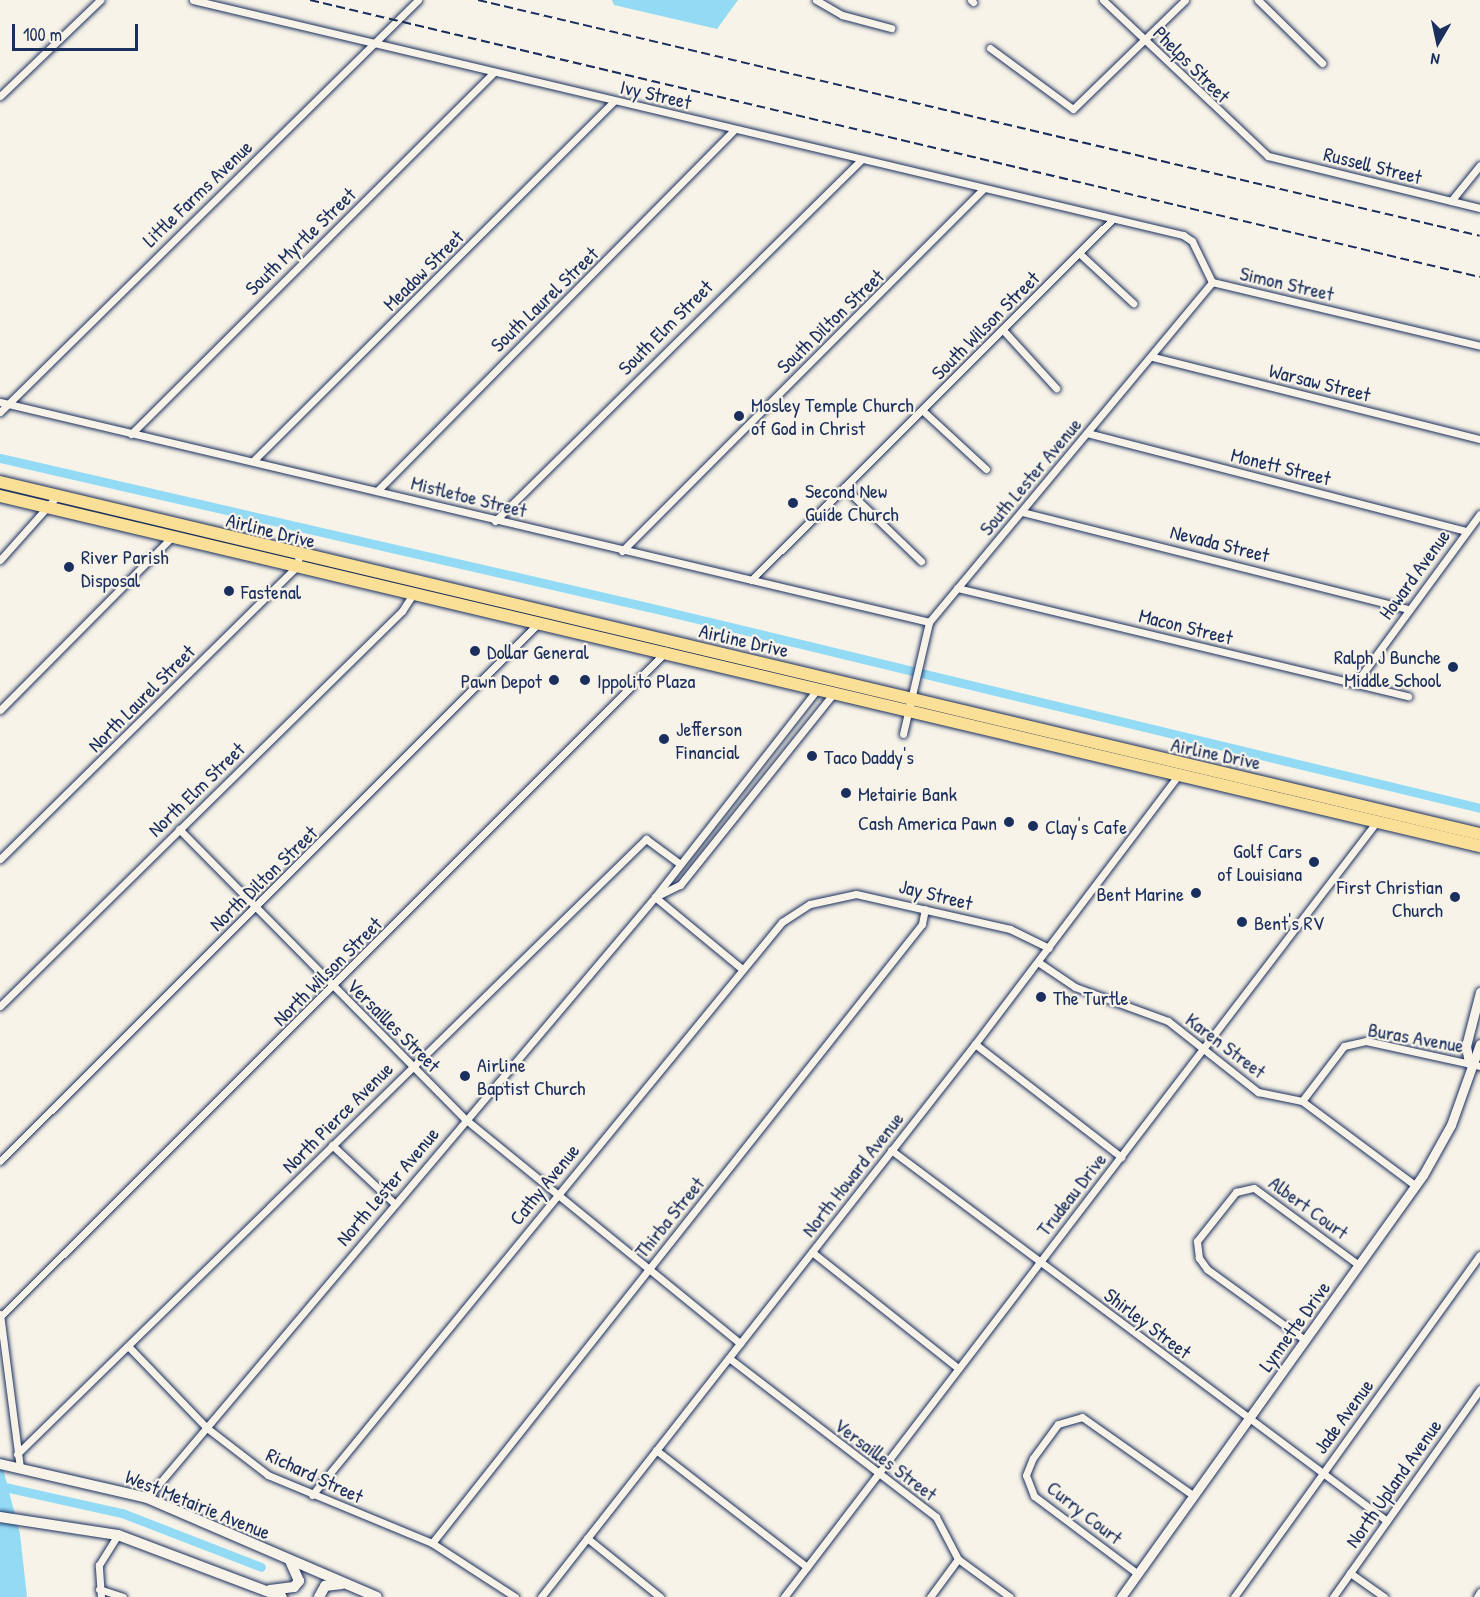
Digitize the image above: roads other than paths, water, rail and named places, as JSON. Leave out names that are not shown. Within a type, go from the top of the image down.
[{"type":"highway","name":"Airline Drive","points":[[0,482],[57,496],[175,531],[298,561],[829,685],[912,699],[1181,771],[1380,816],[1480,834]]},
{"type":"highway","name":"Airline Drive","points":[[0,496],[50,508],[175,531]]},
{"type":"highway","name":"Airline Drive","points":[[298,561],[413,594],[542,619]]},
{"type":"highway","name":"Airline Drive","points":[[1380,816],[1480,846]]},
{"type":"main road","name":"West Metairie Avenue","points":[[10,1466],[147,1498],[377,1597]]},
{"type":"main road","points":[[0,1517],[118,1534],[282,1597]]},
{"type":"main road","points":[[261,1588],[294,1587],[298,1570],[288,1560]]},
{"type":"main road","points":[[319,1597],[325,1586],[351,1586]]},
{"type":"street","points":[[0,96],[100,0]]},
{"type":"street","name":"Ivy Street","points":[[193,0],[372,46],[1113,219]]},
{"type":"street","name":"Little Farms Avenue","points":[[0,412],[3,403],[418,0]]},
{"type":"street","points":[[816,0],[842,15],[891,28]]},
{"type":"street","name":"Phelps Street","points":[[1104,0],[1259,151]]},
{"type":"street","points":[[990,48],[1073,109],[1185,0]]},
{"type":"street","points":[[1258,0],[1322,63]]},
{"type":"street","name":"South Myrtle Street","points":[[131,434],[493,73]]},
{"type":"street","name":"Meadow Street","points":[[253,461],[614,101]]},
{"type":"street","name":"South Laurel Street","points":[[377,491],[734,130]]},
{"type":"street","name":"Russell Street","points":[[1259,151],[1480,208]]},
{"type":"street","name":"South Elm Street","points":[[495,521],[861,160]]},
{"type":"street","points":[[1451,201],[1480,165]]},
{"type":"street","name":"South Dilton Street","points":[[622,551],[983,189]]},
{"type":"street","name":"South Wilson Street","points":[[751,580],[1113,219]]},
{"type":"street","name":"Simon Street","points":[[1113,219],[1183,235],[1192,241],[1212,282],[1480,346]]},
{"type":"street","points":[[1079,253],[1133,303]]},
{"type":"street","name":"South Lester Avenue","points":[[903,734],[930,622],[1153,357],[1212,282]]},
{"type":"street","points":[[1003,330],[1056,388]]},
{"type":"street","name":"Warsaw Street","points":[[1153,357],[1480,439]]},
{"type":"street","name":"Mistletoe Street","points":[[3,403],[930,622]]},
{"type":"street","points":[[922,410],[986,469]]},
{"type":"street","name":"Monett Street","points":[[1087,433],[1467,531]]},
{"type":"street","points":[[844,487],[921,561]]},
{"type":"street","points":[[0,560],[50,508],[57,496]]},
{"type":"street","name":"Nevada Street","points":[[1022,512],[1409,609]]},
{"type":"street","name":"Howard Avenue","points":[[1355,684],[1480,514]]},
{"type":"street","points":[[0,710],[175,531]]},
{"type":"street","name":"North Laurel Street","points":[[0,859],[298,561]]},
{"type":"street","name":"Macon Street","points":[[957,588],[1408,696]]},
{"type":"street","name":"North Elm Street","points":[[0,1006],[402,611],[413,594]]},
{"type":"street","name":"North Dilton Street","points":[[0,1161],[255,909],[542,619]]},
{"type":"street","name":"North Wilson Street","points":[[0,1314],[334,987],[669,649]]},
{"type":"street","name":"North Lester Avenue","points":[[147,1498],[655,897],[773,744],[829,685]]},
{"type":"street","name":"North Lester Avenue","points":[[655,897],[680,885],[785,755],[829,685]]},
{"type":"street","points":[[773,744],[785,755]]},
{"type":"street","name":"North Howard Avenue","points":[[541,1597],[975,1044],[1181,771]]},
{"type":"street","points":[[747,776],[759,785]]},
{"type":"street","name":"Trudeau Drive","points":[[784,1597],[1204,1050],[1380,816]]},
{"type":"street","name":"Versailles Street","points":[[178,829],[465,1119],[740,1343]]},
{"type":"street","name":"North Pierce Avenue","points":[[17,1454],[648,838],[680,864]]},
{"type":"street","name":"Jay Street","points":[[810,903],[856,894],[1010,929],[1049,948]]},
{"type":"street","points":[[655,897],[742,969]]},
{"type":"street","name":"Cathy Avenue","points":[[312,1495],[742,969],[782,922],[810,903]]},
{"type":"street","name":"Thirba Street","points":[[432,1543],[922,924],[925,909]]},
{"type":"street","name":"Karen Street","points":[[1038,962],[1075,987],[1149,1010],[1258,1092],[1302,1101],[1416,1186]]},
{"type":"street","name":"Lynnette Drive","points":[[1470,1063],[1466,1046],[1480,992]]},
{"type":"street","name":"Buras Avenue","points":[[1302,1101],[1344,1046],[1366,1041],[1480,1066]]},
{"type":"street","points":[[975,1044],[1121,1157]]},
{"type":"street","name":"Lynnette Drive","points":[[1121,1597],[1416,1186],[1451,1125],[1470,1063],[1480,1044]]},
{"type":"street","points":[[332,1145],[394,1203]]},
{"type":"street","name":"Shirley Street","points":[[891,1150],[1387,1521]]},
{"type":"street","name":"Albert Court","points":[[1305,1340],[1207,1269],[1199,1258],[1197,1241],[1236,1192],[1254,1188],[1359,1264]]},
{"type":"street","points":[[812,1252],[958,1368]]},
{"type":"street","name":"Jade Avenue","points":[[1233,1597],[1480,1255]]},
{"type":"street","points":[[0,1314],[17,1454],[10,1466]]},
{"type":"street","name":"Richard Street","points":[[128,1346],[207,1428],[268,1475],[432,1543],[515,1597]]},
{"type":"street","name":"Versailles Street","points":[[729,1358],[936,1517],[958,1559],[1010,1597]]},
{"type":"street","name":"North Upland Avenue","points":[[1334,1597],[1480,1389]]},
{"type":"street","name":"Curry Court","points":[[1138,1574],[1034,1496],[1026,1475],[1033,1458],[1058,1424],[1082,1417],[1194,1496]]},
{"type":"street","points":[[657,1450],[807,1567]]},
{"type":"street","points":[[118,1534],[99,1565],[100,1593],[123,1597]]},
{"type":"street","points":[[588,1538],[660,1597]]},
{"type":"street","points":[[930,1597],[958,1559]]},
{"type":"street","points":[[1350,1573],[1384,1597]]},
{"type":"street","points":[[1477,1597],[1480,1592]]},
{"type":"water","points":[[612,0],[738,0],[717,29],[614,5]]},
{"type":"water","points":[[0,1457],[20,1534],[27,1597],[0,1597]]},
{"type":"waterway","points":[[0,458],[648,607],[1480,808]]},
{"type":"waterway","points":[[0,1486],[122,1513],[261,1567]]},
{"type":"railway","points":[[310,0],[1480,277]]},
{"type":"railway","points":[[478,0],[1480,236]]},
{"type":"place","name":"Mosley Temple Church of God in Christ","points":[[739,416]]},
{"type":"place","name":"Second New Guide Church","points":[[793,503]]},
{"type":"place","name":"River Parish Disposal","points":[[69,567]]},
{"type":"place","name":"Fastenal","points":[[229,591]]},
{"type":"place","name":"Dollar General","points":[[475,651]]},
{"type":"place","name":"Ralph J Bunche Middle School","points":[[1453,667]]},
{"type":"place","name":"Pawn Depot","points":[[554,680]]},
{"type":"place","name":"Ippolito Plaza","points":[[585,680]]},
{"type":"place","name":"Jefferson Financial","points":[[664,739]]},
{"type":"place","name":"Taco Daddy's","points":[[812,756]]},
{"type":"place","name":"Metairie Bank","points":[[846,793]]},
{"type":"place","name":"Cash America Pawn","points":[[1009,822]]},
{"type":"place","name":"Clay's Cafe","points":[[1033,826]]},
{"type":"place","name":"Golf Cars of Louisiana","points":[[1314,862]]},
{"type":"place","name":"Bent Marine","points":[[1196,893]]},
{"type":"place","name":"First Christian Church","points":[[1455,897]]},
{"type":"place","name":"Bent's RV","points":[[1242,922]]},
{"type":"place","name":"The Turtle","points":[[1041,997]]},
{"type":"place","name":"Airline Baptist Church","points":[[465,1076]]}]
